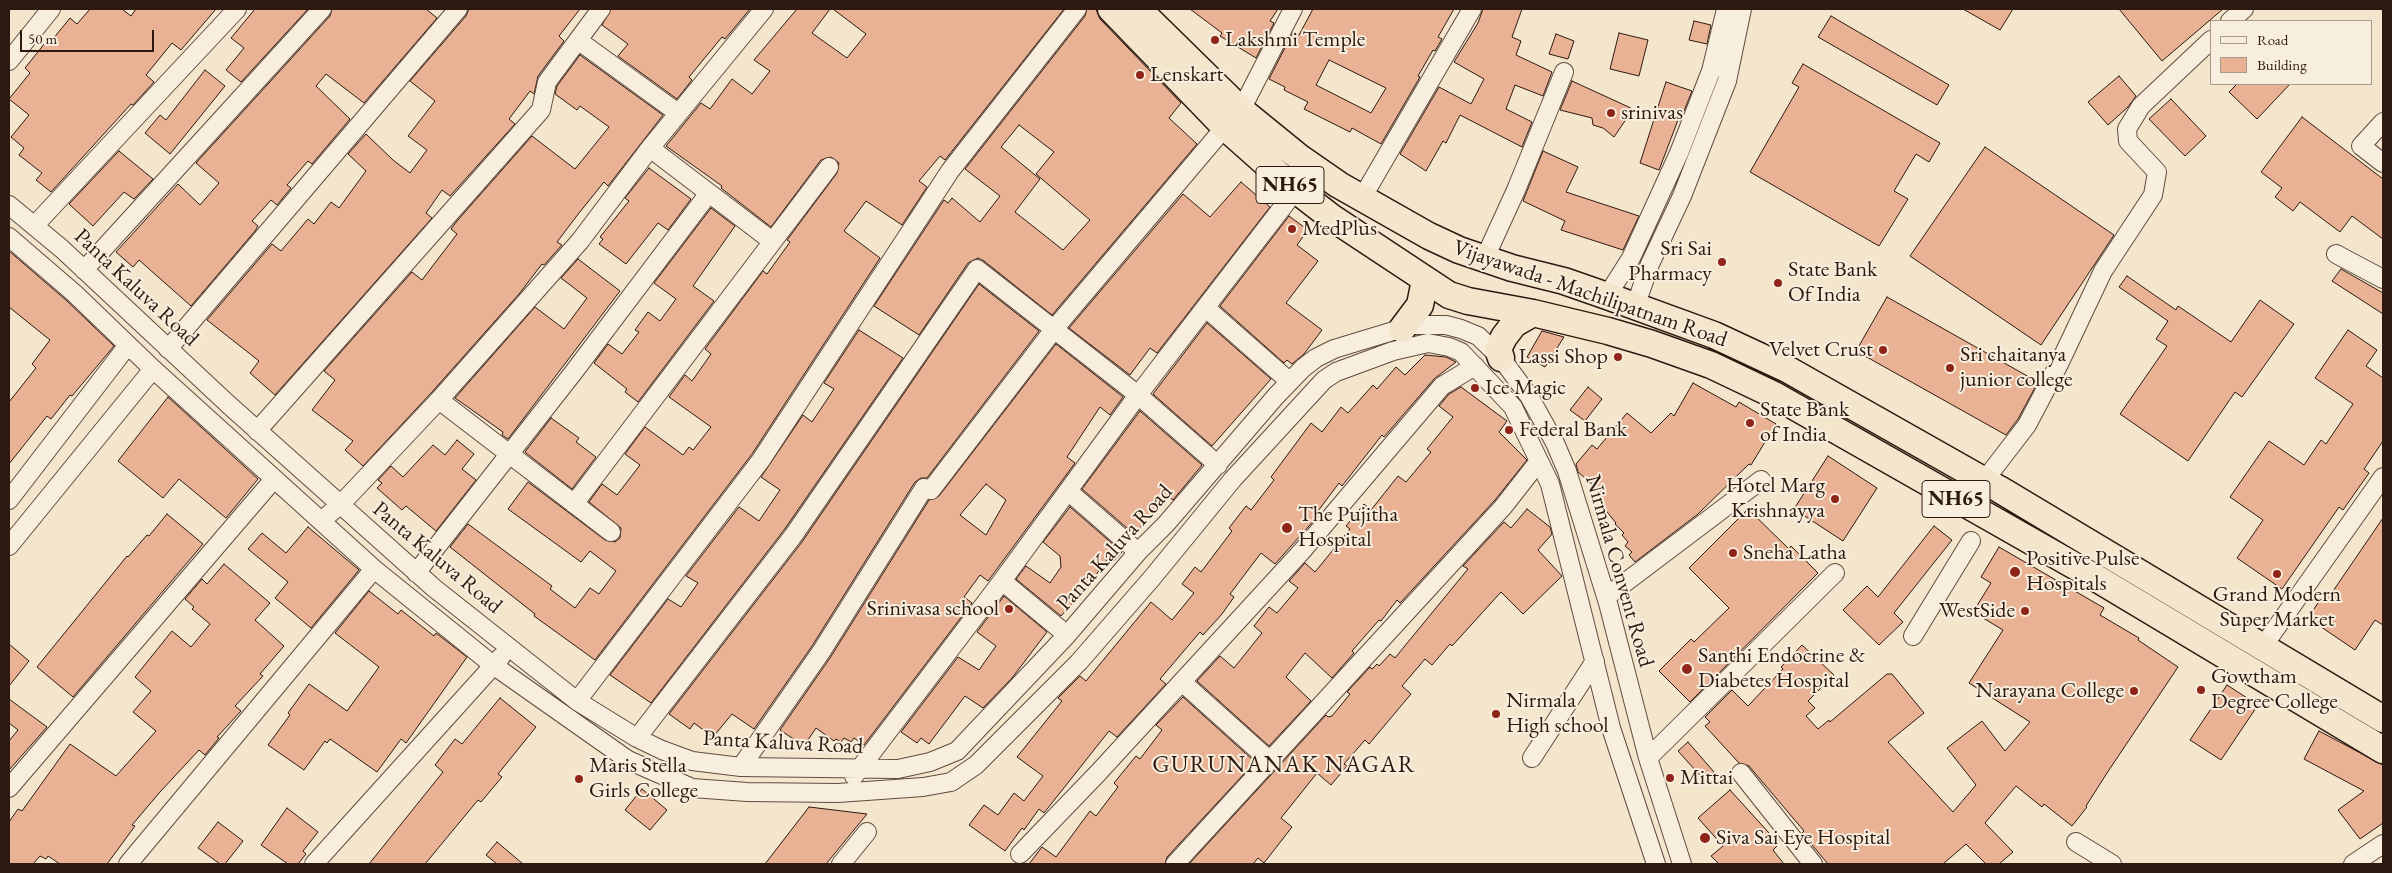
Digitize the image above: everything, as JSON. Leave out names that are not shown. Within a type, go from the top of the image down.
[{"type":"highway","name":"Vijayawada - Machilipatnam Road","points":[[1111,9],[1233,118],[1339,185],[1429,236],[1484,260],[1564,281],[1607,296],[1722,339],[1787,369],[1984,481],[2264,646],[2383,719]]},
{"type":"highway","name":"Vijayawada - Machilipatnam Road","points":[[1150,14],[1233,118],[1296,190],[1331,217],[1450,295],[1468,302],[1533,313],[1608,331],[1711,365],[1776,396],[2096,578],[2383,750]]},
{"type":"highway","points":[[1402,329],[1420,305],[1425,280]]},
{"type":"highway","points":[[1501,358],[1498,349],[1504,336],[1514,324],[1533,313]]},
{"type":"highway","points":[[1856,441],[1872,417]]},
{"type":"street","points":[[9,60],[51,9]]},
{"type":"street","points":[[34,226],[237,9]]},
{"type":"street","points":[[84,270],[322,9]]},
{"type":"street","points":[[168,349],[458,9]]},
{"type":"street","points":[[257,431],[541,110],[547,82],[601,9]]},
{"type":"street","points":[[321,521],[341,504],[439,400],[580,241],[650,148],[764,9]]},
{"type":"street","points":[[577,701],[761,460],[950,171],[1076,9]]},
{"type":"street","points":[[741,767],[821,652],[924,488],[931,490],[1055,328],[1233,118],[1293,9]]},
{"type":"street","points":[[1362,198],[1472,9]]},
{"type":"street","points":[[1607,296],[1631,258],[1679,153],[1711,71],[1726,9]]},
{"type":"street","points":[[1635,307],[1650,264],[1682,196],[1727,81],[1742,9]]},
{"type":"street","points":[[579,40],[678,113]]},
{"type":"street","points":[[1984,481],[2027,425],[2060,362],[2103,271],[2153,195],[2157,172],[2128,141],[2127,129],[2141,106],[2210,41]]},
{"type":"street","points":[[1484,260],[1516,190],[1564,72]]},
{"type":"street","points":[[2383,122],[2361,146],[2383,163]]},
{"type":"street","points":[[650,148],[772,241]]},
{"type":"street","points":[[574,504],[829,167]]},
{"type":"street","points":[[843,793],[858,769],[1002,581],[1138,395],[1314,168]]},
{"type":"street","points":[[416,572],[573,373],[710,194]]},
{"type":"street","name":"Panta Kaluva Road","points":[[9,204],[84,270],[257,431],[416,572],[577,701],[637,738],[692,761],[741,767],[898,769],[930,762],[957,751],[1067,635],[1138,552],[1166,524],[1218,465],[1289,380],[1316,358],[1334,350],[1412,325],[1455,328]]},
{"type":"street","name":"Panta Kaluva Road","points":[[9,237],[74,293],[153,369],[374,569],[493,665],[628,760],[692,788],[747,792],[843,793],[923,787],[951,782],[976,766],[1079,662],[1152,578],[1233,479],[1324,380],[1336,372],[1393,351],[1428,343],[1450,347]]},
{"type":"street","points":[[2336,254],[2383,279]]},
{"type":"street","points":[[637,738],[793,536],[977,269],[1055,328],[1138,395],[1218,465]]},
{"type":"street","points":[[1206,308],[1289,380]]},
{"type":"street","name":"Nirmala Convent Road","points":[[1455,328],[1478,336],[1501,358],[1528,396],[1555,443],[1567,471],[1606,597],[1648,758],[1682,864]]},
{"type":"street","points":[[10,495],[128,345]]},
{"type":"street","name":"Nirmala Convent Road","points":[[1450,347],[1461,352],[1513,408],[1550,484],[1611,728],[1656,864]]},
{"type":"street","points":[[1020,854],[1302,551],[1442,386],[1475,366]]},
{"type":"street","points":[[9,546],[153,369]]},
{"type":"street","points":[[439,400],[612,532]]},
{"type":"street","points":[[1175,864],[1504,507],[1538,461]]},
{"type":"street","points":[[2264,646],[2383,477]]},
{"type":"street","points":[[9,788],[274,479]]},
{"type":"street","points":[[1606,597],[1761,480]]},
{"type":"street","points":[[1068,491],[1138,552]]},
{"type":"street","points":[[1913,636],[1972,540]]},
{"type":"street","points":[[128,864],[374,569]]},
{"type":"street","points":[[1648,758],[1835,573]]},
{"type":"street","points":[[1002,581],[1067,635]]},
{"type":"street","points":[[314,864],[509,648]]},
{"type":"street","points":[[1532,758],[1595,661]]},
{"type":"street","points":[[1182,682],[1269,760]]},
{"type":"street","points":[[1741,773],[1813,864]]},
{"type":"street","points":[[841,864],[867,832]]},
{"type":"street","points":[[2076,842],[2112,864]]},
{"type":"street","points":[[2353,864],[2383,844]]},
{"type":"building","points":[[90,9],[122,9],[131,16],[136,9],[216,9],[181,50],[172,43],[146,75],[154,82],[133,105],[131,104],[51,192],[36,180],[42,173],[19,155],[24,148],[11,137],[29,115],[9,99],[30,73],[25,68],[45,43],[48,45],[70,18],[77,24]]},
{"type":"building","points":[[255,9],[308,9],[241,82],[226,70],[244,48],[231,38]]},
{"type":"building","points":[[332,9],[426,9],[437,18],[364,103],[326,74],[316,86],[350,119],[312,164],[308,161],[287,185],[291,188],[277,205],[271,200],[252,221],[258,226],[255,231],[191,306],[139,260],[133,267],[116,252],[178,184],[200,205],[219,183],[196,163],[330,16]]},
{"type":"building","points":[[469,9],[580,9],[559,36],[564,41],[538,76],[534,94],[530,91],[509,119],[515,124],[450,196],[442,190],[426,213],[432,218],[275,395],[250,373],[259,361],[207,320],[272,244],[281,251],[308,219],[314,224],[331,202],[339,208],[366,171],[348,154],[366,134],[393,160],[410,173],[427,150],[408,136],[435,101],[410,81],[466,16]]},
{"type":"building","points":[[611,9],[750,9],[725,39],[722,37],[689,77],[692,80],[677,99],[618,56],[628,44],[602,25]]},
{"type":"building","points":[[797,9],[830,9],[812,33],[847,58],[866,34],[833,9],[1064,9],[945,160],[940,156],[919,181],[927,187],[902,225],[866,201],[844,231],[880,258],[752,454],[595,660],[534,616],[535,614],[450,547],[468,524],[552,586],[550,589],[575,608],[590,588],[599,594],[616,571],[590,551],[581,562],[508,509],[528,482],[605,540],[615,542],[620,538],[621,528],[589,502],[602,484],[617,495],[640,465],[625,454],[645,427],[683,455],[689,447],[693,450],[711,427],[669,397],[685,375],[692,381],[711,354],[705,349],[763,271],[767,274],[790,242],[787,240],[837,173],[839,163],[831,157],[821,160],[771,227],[721,188],[722,186],[666,146],[701,103],[710,109],[732,79],[752,94],[770,71],[754,60]]},
{"type":"building","points":[[1087,9],[1096,9],[1100,19],[1181,103],[1169,118],[1197,144],[1052,315],[978,258],[968,263],[919,335],[874,306],[944,200],[948,203],[952,198],[980,222],[1000,196],[965,169],[1085,16]],"holes":[[[1019,125],[1054,152],[1036,174],[1090,220],[1063,250],[1015,212],[1040,179],[1001,147]]]},
{"type":"building","points":[[1190,9],[1278,9],[1270,21],[1274,23],[1256,58],[1220,36],[1222,33]]},
{"type":"building","points":[[1313,9],[1454,9],[1438,37],[1442,39],[1435,51],[1433,50],[1418,76],[1420,77],[1381,144],[1352,128],[1350,132],[1304,109],[1308,102],[1284,90],[1285,87],[1269,79],[1293,32],[1299,35]],"holes":[[[1329,60],[1386,88],[1371,113],[1316,85]]]},
{"type":"building","points":[[1483,9],[1522,9],[1512,37],[1521,41],[1516,55],[1552,72],[1543,96],[1515,85],[1506,109],[1532,122],[1522,147],[1460,115],[1446,143],[1443,141],[1426,171],[1400,154],[1439,87],[1471,104],[1484,79],[1454,62],[1478,23]]},
{"type":"building","points":[[1963,9],[2013,9],[2000,30]]},
{"type":"building","points":[[2119,9],[2223,9],[2210,20],[2162,61]]},
{"type":"building","points":[[1831,16],[1949,85],[1937,105],[1818,37]]},
{"type":"building","points":[[1694,21],[1711,25],[1707,44],[1689,40]]},
{"type":"building","points":[[1619,33],[1648,40],[1639,76],[1610,69]]},
{"type":"building","points":[[1556,34],[1574,41],[1568,59],[1549,54]]},
{"type":"building","points":[[580,55],[663,115],[608,186],[604,182],[579,213],[557,242],[562,245],[544,265],[542,264],[519,294],[363,466],[345,450],[353,441],[312,410],[335,380],[324,371],[412,272],[422,280],[457,234],[451,229],[457,221],[532,136],[575,169],[609,127],[580,106],[577,110],[555,94],[557,86]]},
{"type":"building","points":[[1803,64],[1940,143],[1929,162],[1916,154],[1894,191],[1908,199],[1879,246],[1750,172],[1799,87],[1792,83]]},
{"type":"building","points":[[205,70],[225,86],[170,154],[145,133],[160,115],[166,120]]},
{"type":"building","points":[[2119,76],[2136,96],[2128,107],[2108,125],[2088,102]]},
{"type":"building","name":"srinivas","points":[[1572,81],[1633,109],[1614,137],[1603,128],[1593,125],[1592,118],[1560,110]]},
{"type":"building","points":[[1666,82],[1692,91],[1680,121],[1678,120],[1659,170],[1640,163]]},
{"type":"building","points":[[2236,85],[2289,85],[2257,119],[2229,92]]},
{"type":"building","points":[[2171,99],[2206,136],[2185,156],[2149,119]]},
{"type":"building","points":[[2302,117],[2383,179],[2383,239],[2352,216],[2340,232],[2300,202],[2293,211],[2275,197],[2282,188],[2261,172]]},
{"type":"building","points":[[1985,147],[2114,235],[2041,345],[1910,256]]},
{"type":"building","points":[[119,151],[153,179],[134,199],[124,192],[93,226],[69,204]]},
{"type":"building","points":[[1543,151],[1578,167],[1566,192],[1639,216],[1623,250],[1561,230],[1565,221],[1523,201]]},
{"type":"building","points":[[649,168],[691,199],[668,230],[658,223],[626,264],[599,244],[603,239],[600,237],[629,201],[625,198]]},
{"type":"building","points":[[1241,182],[1270,207],[1157,353],[1150,348],[1130,375],[1069,328],[1183,194],[1210,217]]},
{"type":"building","points":[[711,208],[735,226],[693,286],[714,301],[638,402],[625,392],[627,389],[594,363],[608,344],[622,354],[639,332],[635,330],[648,312],[660,321],[676,299],[654,283]]},
{"type":"building","points":[[1289,216],[1308,230],[1297,245],[1318,261],[1286,303],[1322,330],[1304,354],[1292,364],[1287,360],[1284,363],[1220,306]]},
{"type":"building","points":[[9,251],[67,301],[114,346],[51,419],[47,416],[9,464],[9,402],[36,368],[32,364],[50,340],[9,307]]},
{"type":"building","points":[[578,259],[620,291],[508,439],[502,435],[503,432],[455,398],[535,307],[564,329],[587,298],[561,278]]},
{"type":"building","points":[[2341,269],[2383,293],[2383,314],[2332,281]]},
{"type":"building","points":[[2127,276],[2176,310],[2178,306],[2231,342],[2260,300],[2294,324],[2242,397],[2235,392],[2188,461],[2120,414],[2167,346],[2156,339],[2168,321],[2119,287]]},
{"type":"building","points":[[979,284],[1039,331],[927,478],[921,478],[915,482],[812,646],[754,729],[732,714],[713,737],[694,723],[690,729],[669,714],[802,542]]},
{"type":"building","name":"Sri chaitanya junior college","points":[[1887,297],[2038,382],[2018,419],[2006,435],[1856,351]]},
{"type":"building","points":[[1207,323],[1271,379],[1212,446],[1153,394]]},
{"type":"building","points":[[859,330],[903,358],[784,530],[651,703],[610,675],[668,599],[681,607],[698,583],[686,576],[739,507],[759,521],[780,490],[761,477],[803,415],[812,422],[834,389],[824,383]]},
{"type":"building","points":[[2348,330],[2377,350],[2366,366],[2383,378],[2383,441],[2364,469],[2369,473],[2343,510],[2339,507],[2282,589],[2237,558],[2263,520],[2230,497],[2269,441],[2304,465],[2321,440],[2326,444],[2353,404],[2315,378]]},
{"type":"building","points":[[1542,331],[1564,337],[1545,367],[1527,357]]},
{"type":"building","points":[[1056,344],[1123,397],[1110,415],[1100,407],[1067,457],[1075,463],[988,581],[980,575],[964,597],[972,603],[864,745],[854,738],[851,742],[844,738],[841,742],[836,739],[834,741],[816,728],[804,746],[780,730],[830,658],[929,500],[939,496]],"holes":[[[986,484],[1006,500],[986,535],[960,515]]]},
{"type":"building","points":[[1425,355],[1446,357],[1456,362],[1434,379],[1384,437],[1382,435],[1342,486],[1339,483],[1315,515],[1317,517],[1275,564],[1261,553],[1230,594],[1234,597],[1222,614],[1203,635],[1200,632],[1160,679],[1166,684],[1117,737],[1109,731],[1044,813],[1039,809],[1024,830],[1022,828],[1005,851],[969,825],[984,805],[998,815],[1014,793],[1024,801],[1043,776],[1017,757],[1062,701],[1058,698],[1080,676],[1086,681],[1151,602],[1172,620],[1194,593],[1182,584],[1195,567],[1201,572],[1232,531],[1229,528],[1246,506],[1251,510],[1274,480],[1271,477],[1311,423],[1322,432],[1341,407],[1348,413],[1373,385],[1377,389],[1396,367],[1405,375]]},
{"type":"building","points":[[1693,383],[1736,407],[1739,402],[1776,424],[1751,465],[1749,464],[1698,514],[1635,562],[1629,555],[1632,552],[1625,546],[1628,542],[1622,535],[1624,533],[1595,497],[1601,492],[1578,472],[1576,464],[1592,445],[1597,449],[1627,413],[1651,433],[1671,413],[1674,416]]},
{"type":"building","points":[[1461,387],[1507,421],[1499,432],[1527,460],[1495,500],[1400,603],[1397,600],[1381,621],[1379,620],[1332,678],[1305,653],[1286,677],[1311,701],[1269,746],[1197,681],[1220,656],[1234,668],[1262,633],[1254,626],[1269,607],[1277,613],[1298,588],[1289,581],[1305,563],[1315,572],[1350,529],[1346,526],[1364,504],[1371,510],[1398,476],[1406,482],[1431,452],[1427,449],[1453,417],[1439,406],[1449,394]]},
{"type":"building","points":[[1588,387],[1602,399],[1585,421],[1570,410]]},
{"type":"building","points":[[168,397],[258,479],[226,518],[179,479],[163,498],[118,461]]},
{"type":"building","points":[[1140,411],[1202,465],[1173,500],[1168,496],[1134,534],[1082,489]]},
{"type":"building","points":[[551,418],[579,438],[576,442],[596,457],[572,489],[525,452]]},
{"type":"building","points":[[457,440],[474,454],[462,469],[476,480],[436,531],[406,506],[402,510],[377,488],[382,483],[378,480],[391,466],[403,477],[433,445],[445,455]]},
{"type":"building","name":"Hotel Marg Krishnayya","points":[[1828,456],[1877,488],[1843,541],[1794,509]]},
{"type":"building","points":[[1070,507],[1122,552],[1113,562],[1108,558],[1079,599],[1077,598],[1061,616],[1016,579],[1026,566],[1050,583],[1061,567],[1060,556],[1043,542]]},
{"type":"building","points":[[1527,509],[1550,527],[1552,534],[1538,550],[1562,576],[1523,614],[1501,592],[1432,665],[1425,659],[1402,686],[1411,694],[1369,744],[1365,740],[1344,764],[1347,766],[1331,785],[1317,773],[1281,818],[1292,827],[1264,863],[1258,858],[1253,864],[1189,864],[1326,715],[1328,717],[1332,716],[1350,694],[1347,692],[1370,667],[1372,669],[1377,664],[1379,666],[1390,654],[1395,658],[1468,569],[1463,566],[1504,522],[1511,528]]},
{"type":"building","points":[[1748,509],[1789,549],[1791,546],[1818,573],[1690,702],[1659,671],[1691,639],[1694,642],[1729,608],[1689,568]]},
{"type":"building","points":[[167,514],[203,544],[73,697],[37,667],[127,556],[147,535],[149,536]]},
{"type":"building","points":[[2383,518],[2383,625],[2375,620],[2355,650],[2308,618],[2326,591],[2331,594]]},
{"type":"building","points":[[1934,526],[1952,540],[1894,613],[1903,622],[1879,645],[1843,610],[1867,586],[1878,597]]},
{"type":"building","points":[[308,527],[359,570],[311,628],[275,598],[288,582],[248,549],[262,533],[286,553]]},
{"type":"building","points":[[1999,547],[2104,608],[2100,615],[2139,638],[2138,640],[2178,667],[2107,773],[2087,807],[2072,826],[2044,804],[2042,807],[2016,786],[1985,823],[2013,852],[1999,864],[1986,864],[1966,844],[1943,864],[1828,864],[1802,833],[1804,831],[1749,766],[1739,763],[1705,726],[1710,722],[1705,717],[1732,690],[1748,706],[1783,669],[1781,667],[1802,645],[1834,675],[1808,701],[1815,708],[1806,716],[1818,729],[1829,720],[1830,722],[1887,674],[1892,674],[1924,713],[1888,742],[1953,812],[1976,785],[1947,748],[1982,721],[2005,751],[2030,722],[1969,683],[2003,630],[1973,612],[1991,583],[1981,577]]},
{"type":"building","points":[[224,564],[270,603],[255,620],[284,646],[260,674],[263,676],[235,706],[241,711],[217,737],[219,738],[205,755],[199,750],[160,792],[132,825],[135,826],[107,864],[60,864],[48,856],[46,859],[40,856],[33,864],[9,864],[9,822],[18,809],[22,811],[70,744],[116,776],[156,731],[133,712],[151,691],[135,677],[172,631],[191,647],[210,624],[192,609],[194,607],[185,599],[202,579],[207,584]]},
{"type":"building","points":[[369,591],[398,614],[401,610],[434,636],[436,633],[467,657],[406,743],[401,739],[377,772],[330,739],[327,743],[325,741],[304,770],[268,745],[290,715],[288,713],[309,684],[347,711],[379,667],[335,633]]},
{"type":"building","points":[[1004,596],[1047,632],[1012,678],[983,708],[965,696],[929,744],[921,738],[917,743],[901,732],[958,657],[979,670],[996,646],[977,632]]},
{"type":"building","points":[[9,644],[29,661],[9,686]]},
{"type":"building","points":[[2227,685],[2258,705],[2221,760],[2190,740]]},
{"type":"building","points":[[1183,697],[1255,762],[1167,857],[1165,864],[1029,864],[1042,847],[1056,857],[1090,811],[1096,816],[1118,787],[1114,783],[1136,756],[1140,759],[1162,730],[1156,725]]},
{"type":"building","points":[[500,698],[536,727],[498,774],[502,777],[481,802],[478,800],[425,864],[369,864],[443,772],[435,765],[455,739],[462,744]]},
{"type":"building","points":[[9,699],[47,727],[9,770],[9,741],[18,730],[9,723]]},
{"type":"building","points":[[2319,731],[2383,765],[2383,823],[2360,839],[2338,810],[2364,791],[2304,759]]},
{"type":"building","points":[[1688,742],[1714,772],[1705,781],[1678,751]]},
{"type":"building","points":[[642,789],[667,810],[650,830],[625,810]]},
{"type":"building","points":[[1730,790],[1779,844],[1773,850],[1784,864],[1719,864],[1711,856],[1723,846],[1698,818]]},
{"type":"building","points":[[809,807],[867,814],[826,864],[765,864]]},
{"type":"building","points":[[287,808],[318,832],[303,851],[306,854],[298,864],[288,864],[261,845]]},
{"type":"building","points":[[218,822],[243,841],[225,864],[220,864],[198,848]]},
{"type":"building","points":[[497,842],[523,864],[497,864],[486,855]]},
{"type":"place","name":"Lakshmi Temple","points":[[1215,40]]},
{"type":"place","name":"Lenskart","points":[[1140,75]]},
{"type":"place","name":"srinivas","points":[[1611,113]]},
{"type":"place","name":"MedPlus","points":[[1292,229]]},
{"type":"place","name":"Sri Sai Pharmacy","points":[[1722,262]]},
{"type":"place","name":"State Bank Of India","points":[[1778,283]]},
{"type":"place","name":"Velvet Crust","points":[[1883,350]]},
{"type":"place","name":"Lassi Shop","points":[[1618,357]]},
{"type":"place","name":"Sri chaitanya junior college","points":[[1950,368]]},
{"type":"place","name":"Ice Magic","points":[[1475,388]]},
{"type":"place","name":"State Bank of India","points":[[1750,423]]},
{"type":"place","name":"Federal Bank","points":[[1509,430]]},
{"type":"place","name":"Hotel Marg Krishnayya","points":[[1835,499]]},
{"type":"place","name":"The Pujitha Hospital","points":[[1287,528]]},
{"type":"place","name":"Sneha Latha","points":[[1733,553]]},
{"type":"place","name":"Positive Pulse Hospitals","points":[[2015,572]]},
{"type":"place","name":"Grand Modern Super Market","points":[[2277,574]]},
{"type":"place","name":"Srinivasa school","points":[[1009,609]]},
{"type":"place","name":"WestSide","points":[[2025,611]]},
{"type":"place","name":"Santhi Endocrine & Diabetes Hospital","points":[[1687,669]]},
{"type":"place","name":"Gowtham Degree College","points":[[2201,690]]},
{"type":"place","name":"Narayana College","points":[[2134,691]]},
{"type":"place","name":"Nirmala High school","points":[[1496,714]]},
{"type":"place","name":"Mittai","points":[[1670,778]]},
{"type":"place","name":"Maris Stella Girls College","points":[[579,779]]},
{"type":"place","name":"Siva Sai Eye Hospital","points":[[1705,838]]},
{"type":"district","name":"GURUNANAK NAGAR","points":[[1284,765]]}]
